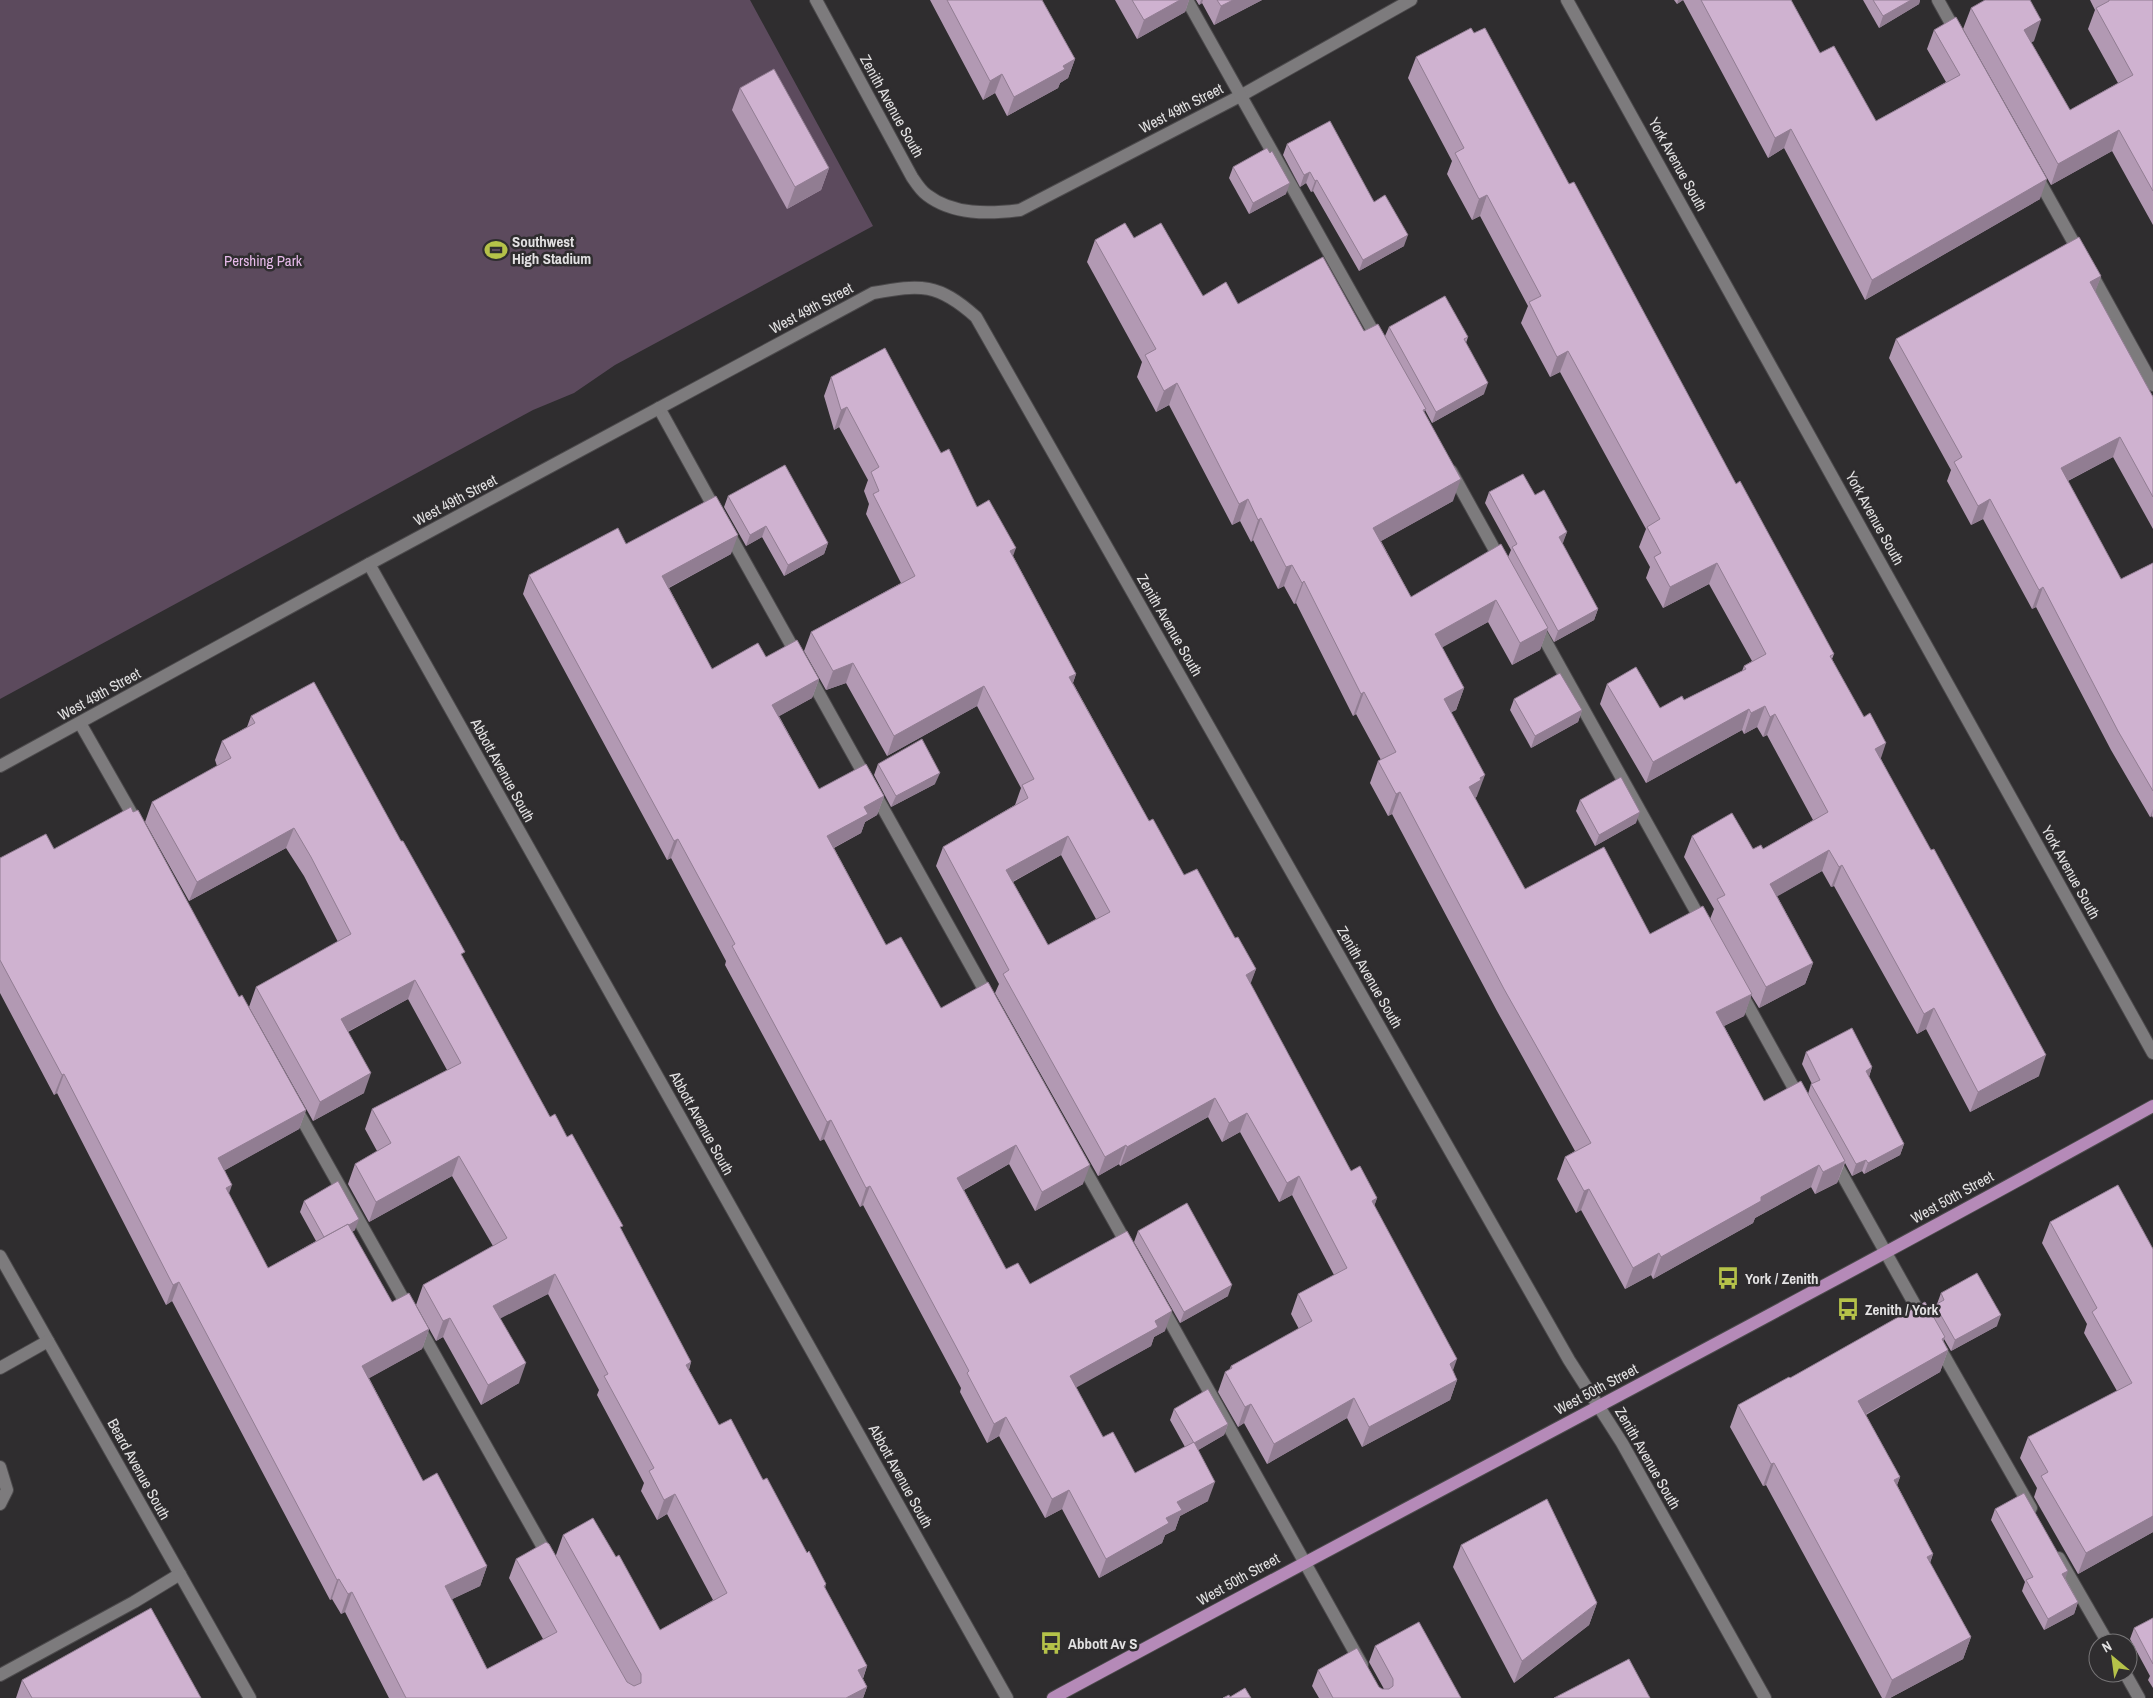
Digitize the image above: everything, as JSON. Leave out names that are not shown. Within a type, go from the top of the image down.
[{"type":"main road","name":"West 50th Street","points":[[1053,1698],[1304,1561],[1599,1406],[2153,1106]]},
{"type":"street","name":"Zenith Avenue South","points":[[816,0],[912,177],[926,195],[957,210]]},
{"type":"street","points":[[1187,0],[1384,350]]},
{"type":"street","name":"West 49th Street","points":[[957,210],[991,214],[1020,210],[1242,95],[1411,0]]},
{"type":"street","name":"York Avenue South","points":[[1567,0],[2153,1053]]},
{"type":"street","points":[[1938,0],[1966,51]]},
{"type":"street","points":[[2029,162],[2153,385]]},
{"type":"street","name":"West 49th Street","points":[[0,766],[368,564],[873,293],[902,288],[933,288]]},
{"type":"street","name":"Zenith Avenue South","points":[[933,288],[959,302],[976,317],[1564,1351],[1622,1444],[1765,1698]]},
{"type":"street","points":[[659,408],[997,1012]]},
{"type":"street","points":[[1446,463],[1509,576]]},
{"type":"street","name":"Abbott Avenue South","points":[[368,564],[1007,1698]]},
{"type":"street","points":[[1528,611],[1707,932]]},
{"type":"street","points":[[80,722],[141,832]]},
{"type":"street","points":[[1732,976],[1809,1115]]},
{"type":"street","points":[[287,1092],[554,1568]]},
{"type":"street","points":[[1828,1150],[2039,1523]]},
{"type":"street","points":[[1074,1151],[1133,1256]]},
{"type":"street","name":"Beard Avenue South","points":[[0,1256],[250,1698]]},
{"type":"street","points":[[1157,1299],[1366,1673]]},
{"type":"street","points":[[0,1368],[48,1341]]},
{"type":"street","points":[[0,1467],[7,1490],[0,1504]]},
{"type":"street","points":[[2054,1548],[2102,1633]]},
{"type":"street","points":[[0,1676],[180,1574]]},
{"type":"street","points":[[2131,1683],[2139,1698]]},
{"type":"green space","name":"Pershing Park","points":[[0,0],[750,0],[873,226],[615,365],[574,393],[533,410],[0,699]]},
{"type":"building","points":[[947,0],[1042,0],[1075,59],[1063,66],[1065,69],[1014,97],[1002,74],[990,81]]},
{"type":"building","points":[[1132,0],[1180,0],[1144,20]]},
{"type":"building","points":[[1217,0],[1233,0],[1221,6]]},
{"type":"building","points":[[1701,0],[1791,0],[1820,53],[1834,46],[1876,121],[1960,75],[1934,30],[1956,17],[2047,179],[1872,280],[1791,129],[1775,138]]},
{"type":"building","points":[[1873,0],[1911,0],[1883,16]]},
{"type":"building","points":[[1985,0],[2030,0],[2041,20],[2024,30],[2070,110],[2133,75],[2096,8],[2109,0],[2153,0],[2153,191],[2119,130],[2058,164],[1971,8]]},
{"type":"building","points":[[1471,28],[1474,33],[1485,28],[1569,184],[1574,182],[1736,484],[1740,481],[1834,654],[1830,656],[1864,717],[1870,713],[1886,743],[1875,749],[1931,850],[1934,849],[2046,1055],[1978,1092],[1934,1008],[1924,1014],[1842,865],[1839,867],[1829,850],[1770,884],[1813,963],[1766,987],[1717,899],[1725,895],[1692,836],[1732,813],[1753,849],[1761,845],[1763,849],[1828,812],[1775,714],[1770,717],[1765,706],[1751,713],[1749,709],[1653,762],[1607,684],[1636,667],[1660,708],[1682,696],[1684,700],[1746,669],[1744,666],[1766,654],[1717,563],[1670,587],[1654,557],[1661,553],[1647,527],[1660,519],[1568,351],[1557,357],[1529,302],[1541,296],[1487,195],[1479,199],[1455,153],[1464,148],[1416,57]]},
{"type":"building","points":[[774,69],[829,168],[795,187],[740,88]]},
{"type":"building","points":[[1330,121],[1374,202],[1385,195],[1408,235],[1363,260],[1317,180],[1315,181],[1310,172],[1304,175],[1287,144]]},
{"type":"building","points":[[1267,148],[1270,153],[1272,151],[1290,183],[1253,203],[1233,167]]},
{"type":"building","points":[[1125,223],[1134,238],[1161,223],[1203,296],[1226,282],[1238,304],[1323,257],[1364,331],[1378,324],[1426,409],[1423,410],[1461,479],[1373,528],[1411,597],[1501,544],[1548,628],[1520,643],[1496,600],[1435,634],[1464,688],[1444,699],[1485,775],[1480,778],[1481,780],[1469,787],[1525,889],[1604,847],[1650,934],[1703,906],[1752,994],[1716,1012],[1764,1101],[1801,1081],[1845,1161],[1823,1172],[1819,1165],[1761,1197],[1761,1201],[1661,1257],[1659,1253],[1633,1268],[1589,1189],[1584,1191],[1565,1157],[1591,1143],[1504,989],[1400,792],[1396,794],[1378,761],[1396,752],[1364,692],[1361,694],[1304,581],[1302,583],[1292,565],[1286,567],[1261,518],[1258,520],[1248,499],[1239,504],[1177,383],[1164,391],[1145,355],[1156,349],[1095,240]]},
{"type":"building","points":[[2079,237],[2101,276],[2090,282],[2153,397],[2153,497],[2120,437],[2061,468],[2121,579],[2153,563],[2153,791],[2118,731],[2043,587],[2039,590],[1990,499],[1978,506],[1954,462],[1962,457],[1896,339]]},
{"type":"building","points":[[1445,296],[1468,337],[1464,339],[1488,383],[1436,412],[1389,327]]},
{"type":"building","points":[[885,348],[941,453],[949,449],[977,507],[989,500],[1016,548],[1010,551],[1076,674],[1069,677],[1149,821],[1153,819],[1184,875],[1197,869],[1235,938],[1238,937],[1256,969],[1246,975],[1351,1171],[1360,1166],[1377,1198],[1372,1201],[1457,1359],[1450,1364],[1457,1380],[1369,1427],[1354,1398],[1274,1444],[1251,1404],[1245,1407],[1225,1372],[1232,1368],[1231,1366],[1312,1321],[1298,1294],[1347,1268],[1299,1176],[1287,1183],[1247,1113],[1229,1123],[1215,1098],[1127,1147],[1126,1145],[1105,1157],[1003,974],[1009,970],[943,847],[1028,798],[1022,785],[1034,779],[984,686],[894,736],[853,663],[833,671],[811,632],[915,576],[873,494],[879,491],[871,472],[879,467],[847,407],[841,410],[831,377]],"holes":[[[1068,836],[1110,912],[1048,945],[1006,870]]]},
{"type":"building","points":[[785,465],[828,543],[788,565],[766,526],[750,535],[728,496]]},
{"type":"building","points":[[1523,474],[1535,495],[1544,490],[1567,532],[1559,537],[1598,609],[1558,631],[1512,547],[1517,544],[1489,492]]},
{"type":"building","points":[[716,496],[738,535],[662,576],[712,669],[758,643],[766,657],[797,640],[819,679],[772,705],[819,789],[866,764],[884,796],[864,807],[868,814],[827,836],[886,945],[901,937],[941,1008],[988,982],[1090,1165],[1042,1192],[1016,1145],[957,1178],[1006,1269],[1018,1263],[1030,1284],[1127,1231],[1172,1311],[1155,1321],[1158,1327],[1070,1376],[1103,1437],[1113,1432],[1135,1473],[1194,1442],[1215,1482],[1177,1502],[1182,1510],[1166,1518],[1169,1523],[1106,1559],[1069,1490],[1052,1499],[1006,1417],[994,1424],[967,1373],[969,1371],[870,1186],[866,1188],[831,1120],[827,1122],[732,946],[735,944],[678,839],[674,841],[529,575],[618,528],[626,544]]},
{"type":"building","points":[[1560,673],[1582,710],[1535,736],[1514,699]]},
{"type":"building","points":[[314,682],[401,841],[403,841],[465,952],[461,954],[550,1117],[555,1114],[567,1137],[572,1134],[623,1226],[620,1227],[691,1362],[686,1365],[719,1425],[731,1419],[763,1480],[767,1478],[807,1553],[809,1551],[826,1584],[824,1586],[867,1666],[858,1670],[867,1687],[846,1698],[406,1698],[352,1592],[348,1594],[339,1579],[337,1580],[179,1282],[173,1285],[64,1074],[62,1075],[0,960],[0,858],[46,834],[54,849],[131,807],[133,812],[138,810],[239,997],[242,995],[306,1110],[218,1158],[232,1185],[226,1188],[268,1268],[348,1224],[392,1302],[409,1293],[429,1329],[362,1366],[423,1481],[437,1473],[487,1566],[445,1586],[487,1669],[557,1632],[516,1559],[546,1542],[549,1544],[627,1682],[634,1686],[641,1683],[641,1674],[563,1535],[593,1518],[616,1557],[619,1555],[660,1630],[727,1593],[675,1494],[664,1500],[649,1471],[654,1468],[604,1376],[608,1374],[555,1274],[493,1306],[526,1363],[488,1385],[450,1318],[443,1321],[423,1285],[507,1238],[459,1156],[376,1202],[355,1164],[391,1143],[372,1109],[461,1063],[415,980],[341,1019],[371,1073],[320,1102],[256,987],[351,934],[311,857],[294,828],[197,882],[152,802],[231,758],[222,741],[255,723],[251,716]]},
{"type":"building","points":[[922,739],[940,773],[896,796],[878,764]]},
{"type":"building","points":[[1621,777],[1640,812],[1599,835],[1580,800]]},
{"type":"building","points":[[1852,1028],[1872,1067],[1866,1071],[1904,1144],[1868,1163],[1866,1160],[1856,1164],[1811,1084],[1820,1080],[1806,1052]]},
{"type":"building","points":[[338,1181],[359,1219],[324,1237],[304,1201]]},
{"type":"building","points":[[2118,1185],[2153,1249],[2153,1516],[2086,1553],[2041,1476],[2048,1472],[2028,1437],[2132,1383],[2092,1312],[2097,1308],[2050,1222]]},
{"type":"building","points":[[1187,1203],[1232,1285],[1184,1312],[1138,1231]]},
{"type":"building","points":[[1977,1273],[2001,1315],[1955,1340],[1935,1305],[1944,1300],[1941,1293]]},
{"type":"building","points":[[1925,1302],[1945,1337],[1942,1339],[1948,1350],[1858,1401],[1900,1477],[1894,1480],[1933,1554],[1927,1557],[1971,1637],[1892,1680],[1774,1463],[1771,1464],[1738,1405]]},
{"type":"building","points":[[1208,1389],[1228,1424],[1194,1443],[1174,1409]]},
{"type":"building","points":[[2024,1493],[2068,1571],[2062,1574],[2078,1602],[2048,1619],[2026,1580],[2033,1577],[1995,1509]]},
{"type":"building","points":[[1547,1499],[1597,1603],[1522,1661],[1461,1545]]},
{"type":"building","points":[[151,1608],[201,1698],[32,1698],[22,1680]]},
{"type":"building","points":[[2153,1618],[2153,1664],[2138,1633],[2134,1628]]},
{"type":"building","points":[[1419,1622],[1461,1698],[1333,1698],[1318,1670],[1357,1648],[1379,1687],[1389,1689],[1393,1686],[1393,1679],[1375,1646]]},
{"type":"building","points":[[1629,1659],[1650,1698],[1554,1698]]},
{"type":"building","points":[[1245,1688],[1251,1698],[1223,1698],[1229,1695],[1230,1697]]},
{"type":"place","name":"Southwest High Stadium","points":[[496,250]]},
{"type":"place","name":"York / Zenith","points":[[1728,1278]]},
{"type":"place","name":"Zenith / York","points":[[1848,1309]]},
{"type":"place","name":"Abbott Av S","points":[[1051,1643]]}]
